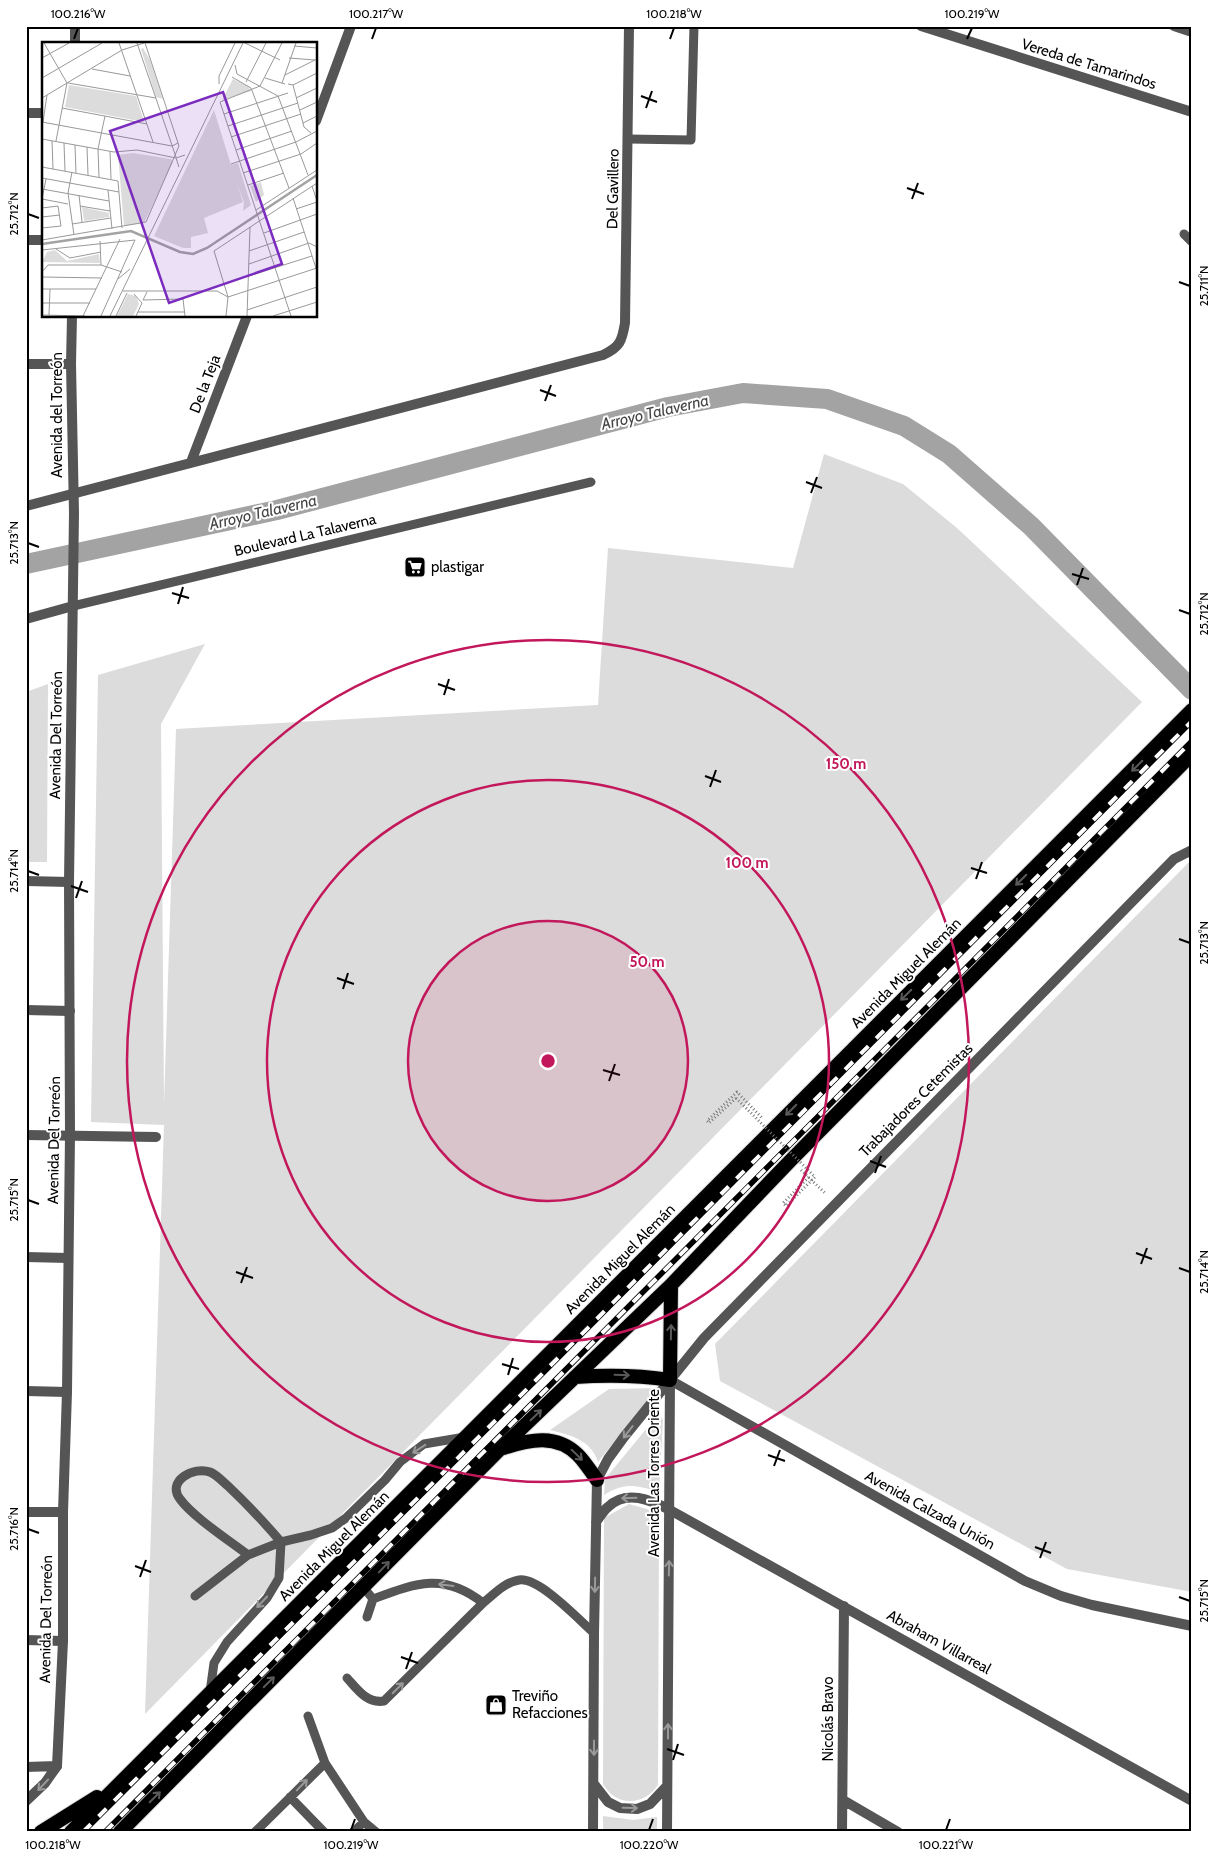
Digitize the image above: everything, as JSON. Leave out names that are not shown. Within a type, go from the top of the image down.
[{"type":"highway","name":"Avenida Miguel Alemán","points":[[70,1832],[1192,710]]},
{"type":"highway","points":[[120,1832],[499,1450],[671,1285],[791,1160],[1192,754]]},
{"type":"highway","points":[[575,1377],[615,1375],[670,1380],[671,1285]]},
{"type":"highway","points":[[499,1450],[539,1439],[556,1442],[578,1455],[597,1480]]},
{"type":"highway","points":[[41,1832],[117,1784]]},
{"type":"street","points":[[75,26],[75,42]]},
{"type":"street","points":[[318,114],[351,26]]},
{"type":"street","name":"Del Gavillero","points":[[191,462],[603,355],[615,350],[620,342],[625,323],[629,26]]},
{"type":"street","name":"Vereda de Tamarindos","points":[[921,26],[1192,112]]},
{"type":"street","points":[[1174,26],[1192,32]]},
{"type":"street","points":[[26,113],[42,113]]},
{"type":"street","points":[[26,240],[42,240]]},
{"type":"street","name":"Avenida del Torreón","points":[[72,318],[72,493],[74,513]]},
{"type":"street","name":"De la Teja","points":[[191,462],[246,318]]},
{"type":"street","points":[[26,364],[71,364]]},
{"type":"street","points":[[26,506],[191,462]]},
{"type":"street","name":"Avenida Del Torreón","points":[[57,1766],[63,1641],[62,1512],[67,1392],[70,1135],[68,882],[74,513]]},
{"type":"street","name":"Boulevard La Talaverna","points":[[26,619],[73,606]]},
{"type":"street","name":"Trabajadores Cetemistas","points":[[670,1380],[704,1338],[835,1203],[1174,859],[1192,850]]},
{"type":"street","points":[[26,881],[68,882]]},
{"type":"street","points":[[26,1010],[70,1011]]},
{"type":"street","points":[[26,1135],[156,1137]]},
{"type":"street","points":[[26,1257],[68,1258]]},
{"type":"street","name":"Avenida Las Torres Oriente","points":[[593,1832],[597,1480],[608,1459],[624,1437],[670,1380]]},
{"type":"street","name":"Avenida Las Torres Oriente","points":[[667,1832],[670,1380]]},
{"type":"street","name":"Avenida Calzada Unión","points":[[670,1380],[1026,1581],[1061,1596],[1092,1605],[1192,1626]]},
{"type":"street","points":[[26,1391],[67,1392]]},
{"type":"street","name":"Abraham Villarreal","points":[[596,1522],[609,1506],[620,1499],[651,1500],[1192,1801]]},
{"type":"street","points":[[26,1512],[62,1512]]},
{"type":"street","name":"Nicolás Bravo","points":[[842,1832],[844,1606]]},
{"type":"street","points":[[26,1640],[63,1641]]},
{"type":"street","points":[[26,1767],[57,1766]]},
{"type":"street","points":[[26,1801],[46,1783],[57,1766]]},
{"type":"street","points":[[594,1784],[608,1802],[620,1808],[637,1809],[650,1804],[667,1786]]},
{"type":"street","points":[[843,1800],[898,1832]]},
{"type":"lane","points":[[628,140],[690,140],[694,26]]},
{"type":"lane","points":[[1184,234],[1192,242]]},
{"type":"lane","name":"Boulevard La Talaverna","points":[[73,606],[591,482]]},
{"type":"lane","points":[[194,1596],[248,1555],[281,1542],[311,1536],[332,1528],[346,1518],[385,1480],[400,1462],[424,1444],[466,1437]]},
{"type":"lane","points":[[210,1693],[214,1663],[227,1642],[267,1598],[278,1578],[281,1542],[259,1516],[215,1475],[203,1470],[186,1474],[179,1481],[177,1488],[177,1495],[180,1500],[197,1516],[248,1555]]},
{"type":"lane","points":[[347,1678],[367,1699],[378,1702],[384,1701],[483,1603],[502,1587],[518,1580],[532,1581],[542,1587],[594,1633]]},
{"type":"lane","points":[[373,1599],[407,1587],[422,1584],[444,1584],[464,1590],[483,1603]]},
{"type":"lane","points":[[364,1588],[373,1599]]},
{"type":"lane","points":[[368,1617],[373,1599]]},
{"type":"lane","points":[[308,1716],[325,1763],[364,1822],[376,1832]]},
{"type":"lane","points":[[255,1832],[325,1763]]},
{"type":"lane","points":[[290,1797],[324,1832]]},
{"type":"lane","points":[[353,1832],[364,1822]]},
{"type":"path","points":[[772,1129],[737,1092],[707,1121],[710,1123],[736,1098],[815,1177],[786,1206],[784,1203],[809,1177],[835,1203]]},
{"type":"shaded area","points":[[824,454],[903,484],[957,528],[1142,702],[145,1714],[164,1125],[91,1122],[98,675],[205,644],[161,724],[164,1104],[176,729],[598,705],[608,548],[793,568]]},
{"type":"shaded area","points":[[48,684],[47,862],[26,862],[26,692]]},
{"type":"shaded area","points":[[1192,859],[1192,1592],[1067,1569],[720,1381],[715,1344]]},
{"type":"shaded area","points":[[657,1388],[598,1462],[590,1448],[579,1440],[550,1430],[609,1389]]},
{"type":"shaded area","points":[[660,1416],[663,1420],[659,1492],[625,1486],[604,1495],[605,1479],[656,1417]]},
{"type":"shaded area","points":[[629,1504],[647,1509],[659,1519],[658,1785],[645,1797],[630,1801],[615,1797],[603,1784],[604,1518]]},
{"type":"shaded area","points":[[603,1816],[633,1820],[657,1817],[657,1832],[603,1832]]},
{"type":"waterway","name":"Arroyo Talaverna","points":[[26,564],[277,510],[668,407],[743,393],[827,399],[904,426],[949,454],[1031,526],[1192,690]]},
{"type":"railway","points":[[83,1832],[1192,721]]},
{"type":"railway","points":[[105,1832],[1192,741]]},
{"type":"place","name":"plastigar","points":[[415,567]]},
{"type":"place","name":"Treviño Refacciones","points":[[496,1705]]}]
